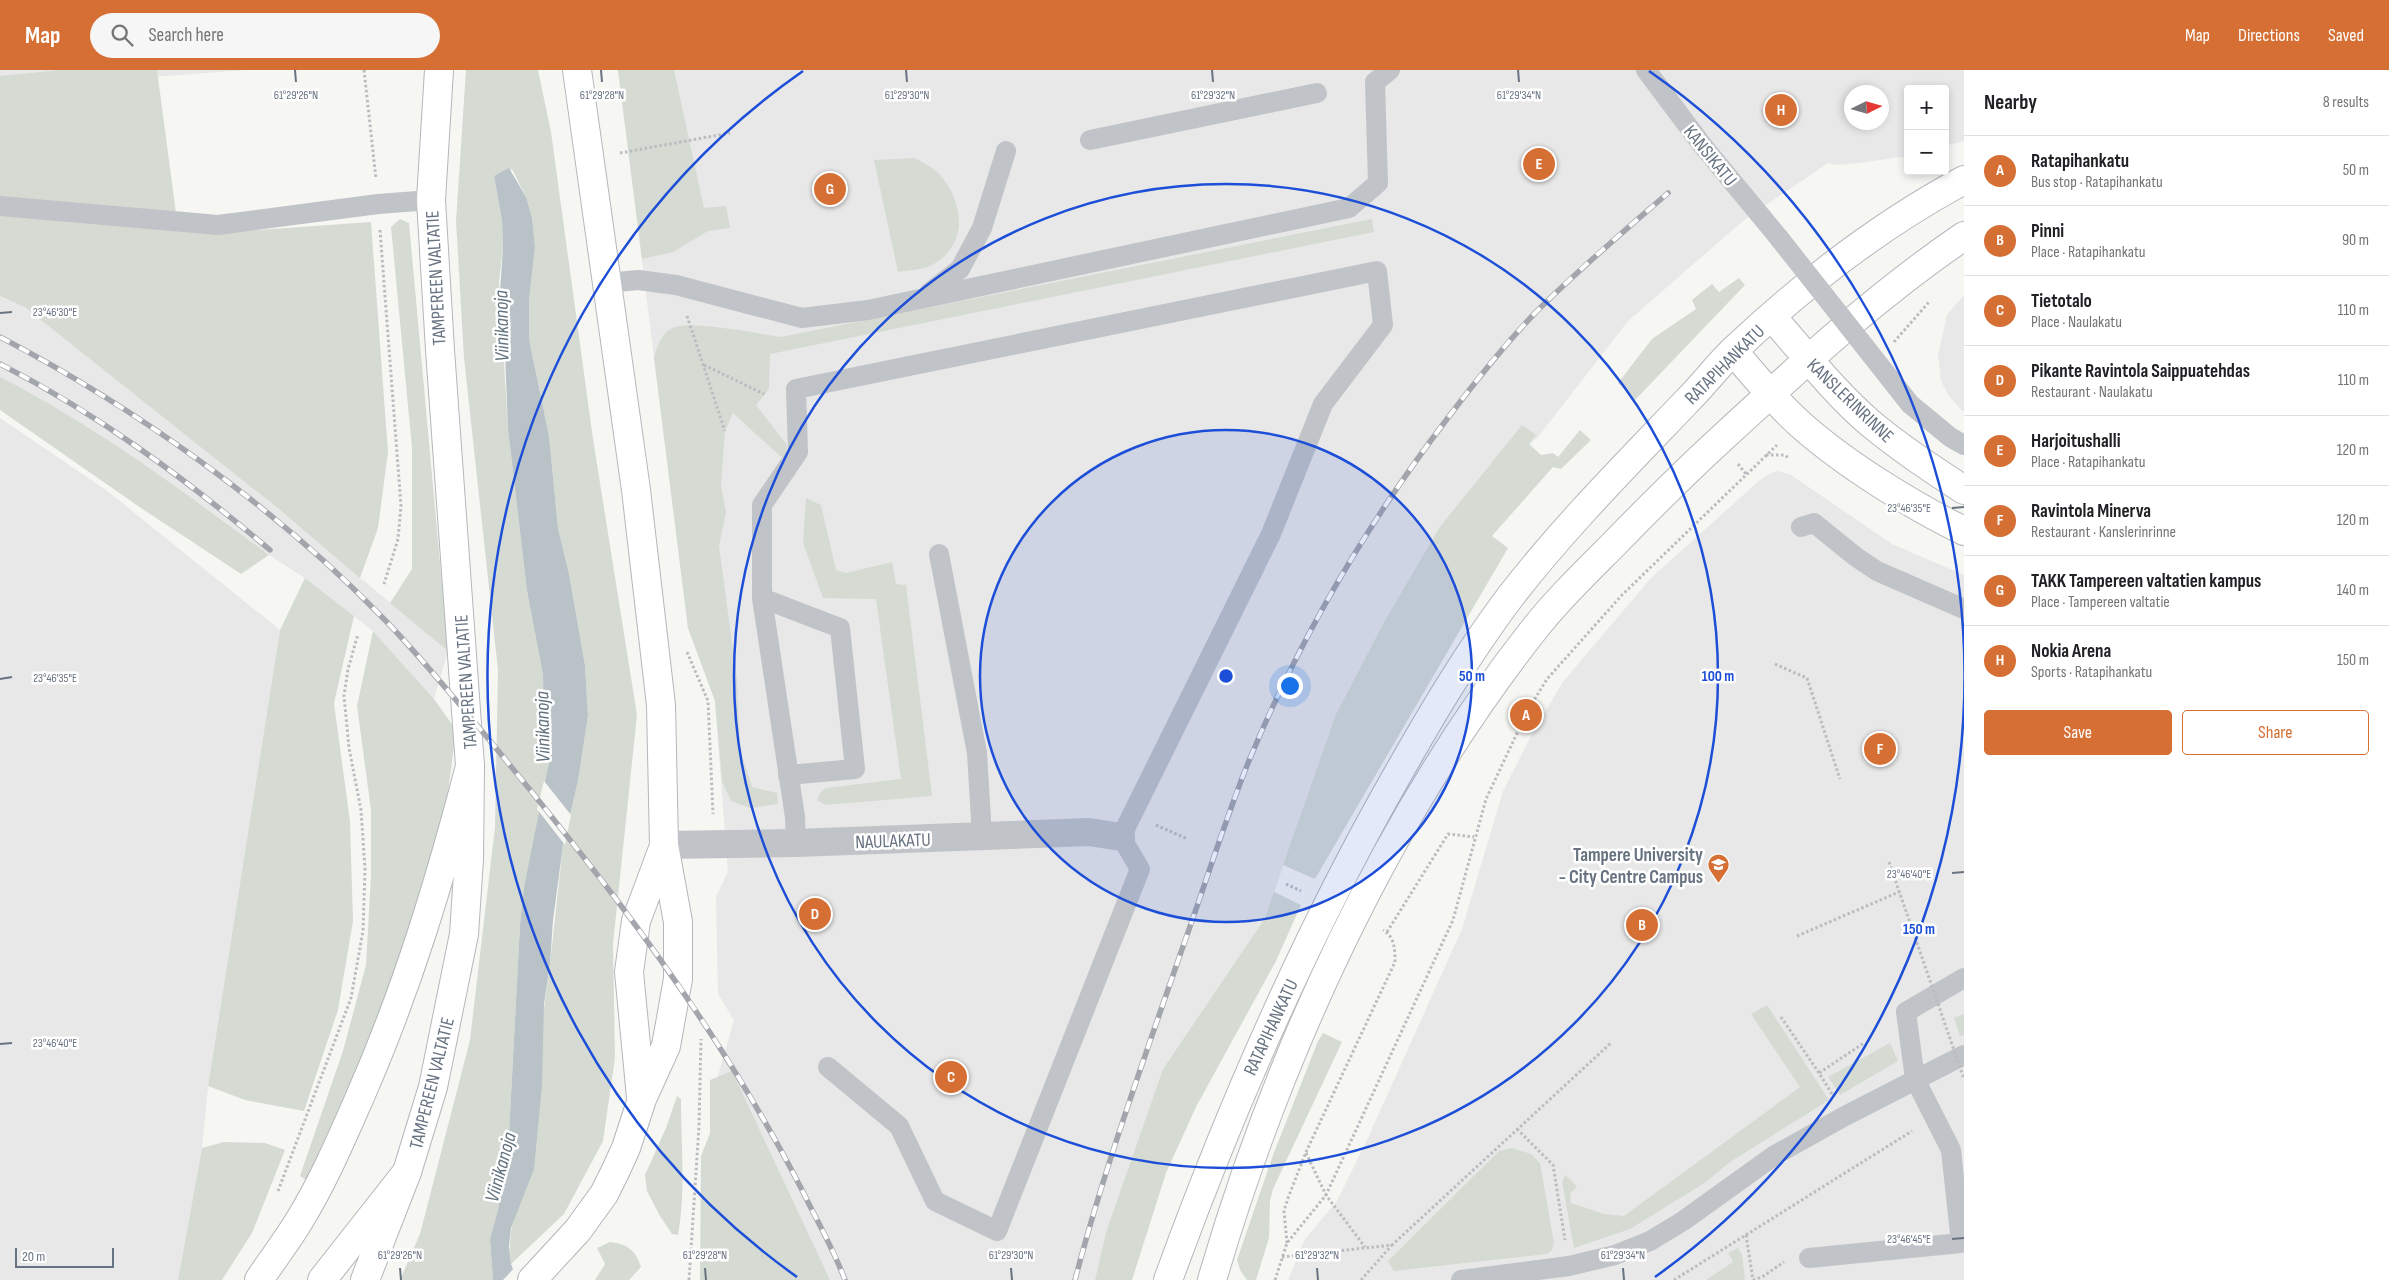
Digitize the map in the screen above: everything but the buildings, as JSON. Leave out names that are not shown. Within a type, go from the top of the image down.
[{"type":"main road","name":"TAMPEREEN VALTATIE","points":[[365,1280],[407,1172],[433,1087],[464,934],[469,859],[470,766],[431,200],[439,70]]},
{"type":"main road","points":[[532,1280],[578,1230],[604,1194],[626,1148],[642,1099],[666,1046],[678,979],[678,922],[664,846],[660,705],[636,490],[576,76]]},
{"type":"main road","name":"RATAPIHANKATU","points":[[1168,1280],[1242,1088],[1326,907],[1368,827],[1447,690],[1509,599],[1544,554],[1733,351],[1800,291],[1882,230],[1964,180]]},
{"type":"main road","name":"RATAPIHANKATU","points":[[1212,1280],[1226,1230],[1270,1108],[1320,989],[1378,870],[1472,716],[1534,629],[1568,590],[1689,468],[1770,392],[1808,358],[1904,280],[1964,236]]},
{"type":"main road","name":"KANSLERINRINNE","points":[[1772,316],[1808,358],[1870,423],[1906,452],[1964,490]]},
{"type":"main road","points":[[1733,351],[1800,424],[1852,463],[1927,513],[1964,531]]},
{"type":"main road","points":[[258,1280],[300,1221],[339,1146],[374,1065],[407,981],[442,875],[470,766]]},
{"type":"main road","points":[[642,1099],[629,972],[636,921],[664,846]]},
{"type":"main road","points":[[322,1280],[407,1172]]},
{"type":"street","name":"NAULAKATU","points":[[664,846],[1089,832],[1121,837]]},
{"type":"lane","points":[[607,283],[638,280],[676,285],[802,318],[868,310],[1349,208],[1378,183],[1375,82],[1390,70]]},
{"type":"lane","name":"KANSIKATU","points":[[1646,70],[1703,146],[1779,238],[1910,404],[1950,437],[1964,445]]},
{"type":"lane","points":[[1090,140],[1317,93]]},
{"type":"lane","points":[[923,297],[960,269],[982,228],[1006,151]]},
{"type":"lane","points":[[0,206],[218,225],[378,204],[431,200]]},
{"type":"lane","points":[[796,843],[762,598],[762,505],[798,452],[796,389],[1377,271],[1384,325],[1323,404],[1271,534],[1121,837],[1140,869],[996,1231],[935,1201],[899,1126],[828,1067]]},
{"type":"lane","points":[[1801,527],[1814,522],[1856,557],[1877,571],[1964,609]]},
{"type":"lane","points":[[939,554],[977,753],[982,836]]},
{"type":"lane","points":[[762,598],[840,628],[855,769],[788,775]]},
{"type":"lane","points":[[1809,1258],[1961,1243],[1951,1150],[1914,1079],[1906,1012],[1964,978]]},
{"type":"lane","points":[[1461,1280],[1559,1272],[1614,1255],[1650,1241],[1682,1221],[1775,1155],[1914,1079],[1964,1056]]},
{"type":"path","points":[[364,70],[378,204],[401,506],[398,539],[384,584]]},
{"type":"path","points":[[620,153],[730,133]]},
{"type":"path","points":[[676,285],[725,431]]},
{"type":"path","points":[[1886,349],[1930,301]]},
{"type":"path","points":[[703,364],[764,394]]},
{"type":"path","points":[[1275,1280],[1287,1243],[1326,1195],[1453,920],[1486,799],[1528,710],[1546,679],[1622,595],[1766,455]]},
{"type":"path","points":[[276,1196],[351,998],[363,931],[365,869],[361,810],[349,748],[344,696],[348,669],[358,634]]},
{"type":"path","points":[[1775,664],[1807,678],[1840,779]]},
{"type":"path","points":[[1387,932],[1448,834],[1474,838]]},
{"type":"path","points":[[1889,862],[1964,1079]]},
{"type":"path","points":[[1286,884],[1303,892]]},
{"type":"path","points":[[1797,936],[1899,892]]},
{"type":"path","points":[[1287,1243],[1284,1211],[1306,1152],[1395,962],[1394,944],[1387,932],[1376,926]]},
{"type":"path","points":[[1781,1017],[1819,1073],[1845,1116]]},
{"type":"path","points":[[1361,1280],[1392,1244],[1612,1042]]},
{"type":"path","points":[[1819,1073],[1864,1043]]},
{"type":"path","points":[[1674,1280],[1933,1118]]},
{"type":"path","points":[[1517,1129],[1553,1166],[1559,1272]]},
{"type":"path","points":[[1306,1152],[1326,1195],[1366,1247]]},
{"type":"path","points":[[1746,1235],[1753,1280],[1762,1277],[1779,1264],[1809,1258]]},
{"type":"path","points":[[1282,1257],[1392,1244]]},
{"type":"path","points":[[689,1280],[690,1246]]},
{"type":"shaded area","points":[[0,70],[244,70],[0,89]]},
{"type":"shaded area","points":[[61,70],[157,70],[178,228],[229,232],[371,222],[388,452],[378,528],[360,578],[275,506],[26,308],[0,296],[0,76]]},
{"type":"shaded area","points":[[466,70],[538,70],[551,132],[593,439],[637,715],[613,944],[615,1058],[603,1141],[564,1214],[511,1264],[511,1231],[516,1212],[550,964],[563,845],[578,781],[588,716],[585,665],[569,574],[558,528],[549,436],[529,339],[529,300],[535,247],[532,217],[526,197],[512,169],[494,176],[502,221],[503,248],[499,282],[508,429],[527,591],[543,675],[544,727],[552,748],[552,757],[524,887],[520,925],[509,1134],[498,1210],[490,1239],[493,1280],[400,1280],[420,1234],[470,1040],[495,827],[498,670],[464,358],[456,221]]},
{"type":"shaded area","points":[[618,70],[1964,70],[1964,141],[1949,145],[1949,85],[1904,85],[1904,157],[1836,165],[1828,163],[1744,220],[1628,321],[1538,437],[1439,528],[1384,622],[1336,714],[1265,918],[1163,1069],[1106,1232],[1095,1280],[808,1280],[713,1093],[734,1020],[718,994],[716,897],[728,872],[715,701],[688,628]]},
{"type":"shaded area","points":[[618,70],[674,70],[704,208],[726,206],[730,228],[708,231],[673,252],[642,259]]},
{"type":"shaded area","points":[[915,158],[936,171],[949,187],[958,211],[959,224],[952,247],[944,257],[928,267],[898,272],[874,160]]},
{"type":"shaded area","points":[[509,168],[526,197],[532,217],[535,247],[529,300],[529,339],[549,436],[558,528],[569,574],[585,665],[588,716],[578,781],[563,845],[553,920],[550,964],[544,1004],[542,1085],[534,1169],[511,1228],[509,1246],[511,1264],[517,1280],[493,1280],[490,1239],[498,1210],[509,1134],[520,925],[524,887],[552,748],[544,727],[543,675],[527,591],[508,429],[505,354],[499,306],[503,248],[502,221],[494,176]]},
{"type":"shaded area","points":[[400,219],[409,223],[448,651],[390,603],[412,569],[412,448],[391,227]]},
{"type":"shaded area","points":[[1372,219],[1374,232],[770,354],[769,389],[756,405],[787,445],[786,455],[781,457],[733,413],[725,431],[721,486],[726,512],[719,546],[737,679],[740,750],[752,787],[777,793],[778,804],[750,808],[731,801],[722,781],[715,701],[688,628],[654,358],[660,341],[668,331],[672,328],[693,325],[781,337]]},
{"type":"shaded area","points":[[1739,278],[1745,285],[1635,400],[1618,383],[1652,339],[1696,309],[1692,300],[1712,284],[1719,292]]},
{"type":"shaded area","points":[[1964,295],[1964,413],[1949,396],[1941,381],[1938,355],[1947,315]]},
{"type":"shaded area","points":[[0,296],[26,308],[156,407],[448,651],[434,699],[373,631],[305,578],[269,555],[210,511],[106,440],[0,377]]},
{"type":"shaded area","points":[[0,377],[69,416],[138,460],[269,555],[241,574],[141,508],[0,410]]},
{"type":"shaded area","points":[[0,418],[106,490],[280,630],[208,1086],[202,1148],[178,1280],[0,1280]]},
{"type":"shaded area","points":[[1522,425],[1536,435],[1529,444],[1541,455],[1553,453],[1558,457],[1580,430],[1591,440],[1561,469],[1553,467],[1492,536],[1508,548],[1315,879],[1283,865],[1336,714],[1384,622],[1439,528]]},
{"type":"shaded area","name":"Tampere University - City Centre Campus","points":[[1778,471],[1791,475],[1892,544],[1964,575],[1964,1280],[1288,1280],[1305,1239],[1337,1201],[1367,1140],[1462,929],[1503,791],[1532,734],[1562,683],[1651,578],[1760,480]]},
{"type":"shaded area","points":[[806,498],[821,505],[836,570],[846,573],[892,562],[896,584],[906,585],[932,796],[826,805],[817,800],[821,792],[826,788],[901,779],[876,599],[823,598],[803,543]]},
{"type":"shaded area","points":[[305,578],[354,616],[334,703],[350,821],[353,921],[338,1010],[304,1111],[245,1100],[208,1086],[280,630]]},
{"type":"shaded area","points":[[373,631],[434,699],[456,730],[446,808],[414,915],[362,1066],[309,1182],[300,1176],[343,1051],[366,965],[371,875],[371,810],[357,706]]},
{"type":"shaded area","points":[[1274,892],[1301,905],[1276,961],[1196,1107],[1166,1173],[1132,1280],[1095,1280],[1106,1232],[1163,1069],[1265,918]]},
{"type":"shaded area","points":[[1767,1005],[1829,1100],[1730,1162],[1706,1182],[1630,1229],[1574,1248],[1562,1182],[1565,1175],[1577,1186],[1570,1194],[1571,1203],[1604,1214],[1624,1216],[1800,1087],[1751,1014]]},
{"type":"shaded area","points":[[1964,1014],[1964,1035],[1960,1036],[1954,1018]]},
{"type":"shaded area","points":[[1323,1033],[1342,1042],[1273,1189],[1270,1201],[1269,1238],[1256,1280],[1247,1280],[1240,1270],[1237,1260],[1273,1155],[1318,1041]]},
{"type":"shaded area","points":[[1890,1043],[1898,1061],[1840,1095],[1828,1077]]},
{"type":"shaded area","points":[[732,1071],[830,1280],[700,1280],[701,1156],[710,1133],[710,1080]]},
{"type":"shaded area","points":[[677,1096],[681,1099],[682,1168],[682,1202],[678,1235],[672,1234],[660,1216],[647,1191],[645,1175],[666,1128]]},
{"type":"shaded area","points":[[224,1142],[265,1143],[285,1150],[252,1233],[222,1280],[178,1280],[202,1148]]},
{"type":"shaded area","points":[[1512,1148],[1531,1154],[1540,1163],[1554,1243],[1552,1250],[1547,1254],[1394,1271],[1388,1261],[1499,1151]]},
{"type":"shaded area","points":[[610,1242],[626,1246],[639,1261],[641,1267],[629,1280],[595,1280],[605,1264],[597,1248]]},
{"type":"shaded area","points":[[1738,1248],[1742,1255],[1745,1280],[1706,1280],[1733,1262],[1728,1253]]},
{"type":"pier","points":[[544,781],[571,815],[565,845],[537,809]]},
{"type":"pier","points":[[515,1267],[520,1280],[503,1280]]},
{"type":"railway","points":[[1075,1280],[1098,1197],[1124,1116],[1230,811],[1268,717],[1312,628],[1336,585],[1389,500],[1417,459],[1490,364],[1552,296],[1668,193]]},
{"type":"railway","points":[[0,337],[101,395],[151,427],[249,498],[339,575],[413,650],[560,828],[616,899],[670,973],[746,1089],[769,1129],[825,1236],[845,1280]]},
{"type":"railway","points":[[0,364],[72,404],[140,449],[206,498],[270,550]]},
{"type":"place","name":"Nokia Arena","points":[[1781,110]]},
{"type":"place","name":"Harjoitushalli","points":[[1539,164]]},
{"type":"place","name":"TAKK Tampereen valtatien kampus","points":[[830,189]]},
{"type":"place","name":"Ratapihankatu","points":[[1526,715]]},
{"type":"place","name":"Ravintola Minerva","points":[[1880,749]]},
{"type":"place","name":"Tampere University - City Centre Campus","points":[[1719,884]]},
{"type":"place","name":"Pikante Ravintola Saippuatehdas","points":[[815,914]]},
{"type":"place","name":"Pinni","points":[[1642,925]]},
{"type":"place","name":"Tietotalo","points":[[951,1077]]},
{"type":"water label","name":"Viinikanoja","points":[[501,326]]},
{"type":"water label","name":"Viinikanoja","points":[[542,727]]},
{"type":"water label","name":"Viinikanoja","points":[[500,1167]]}]
